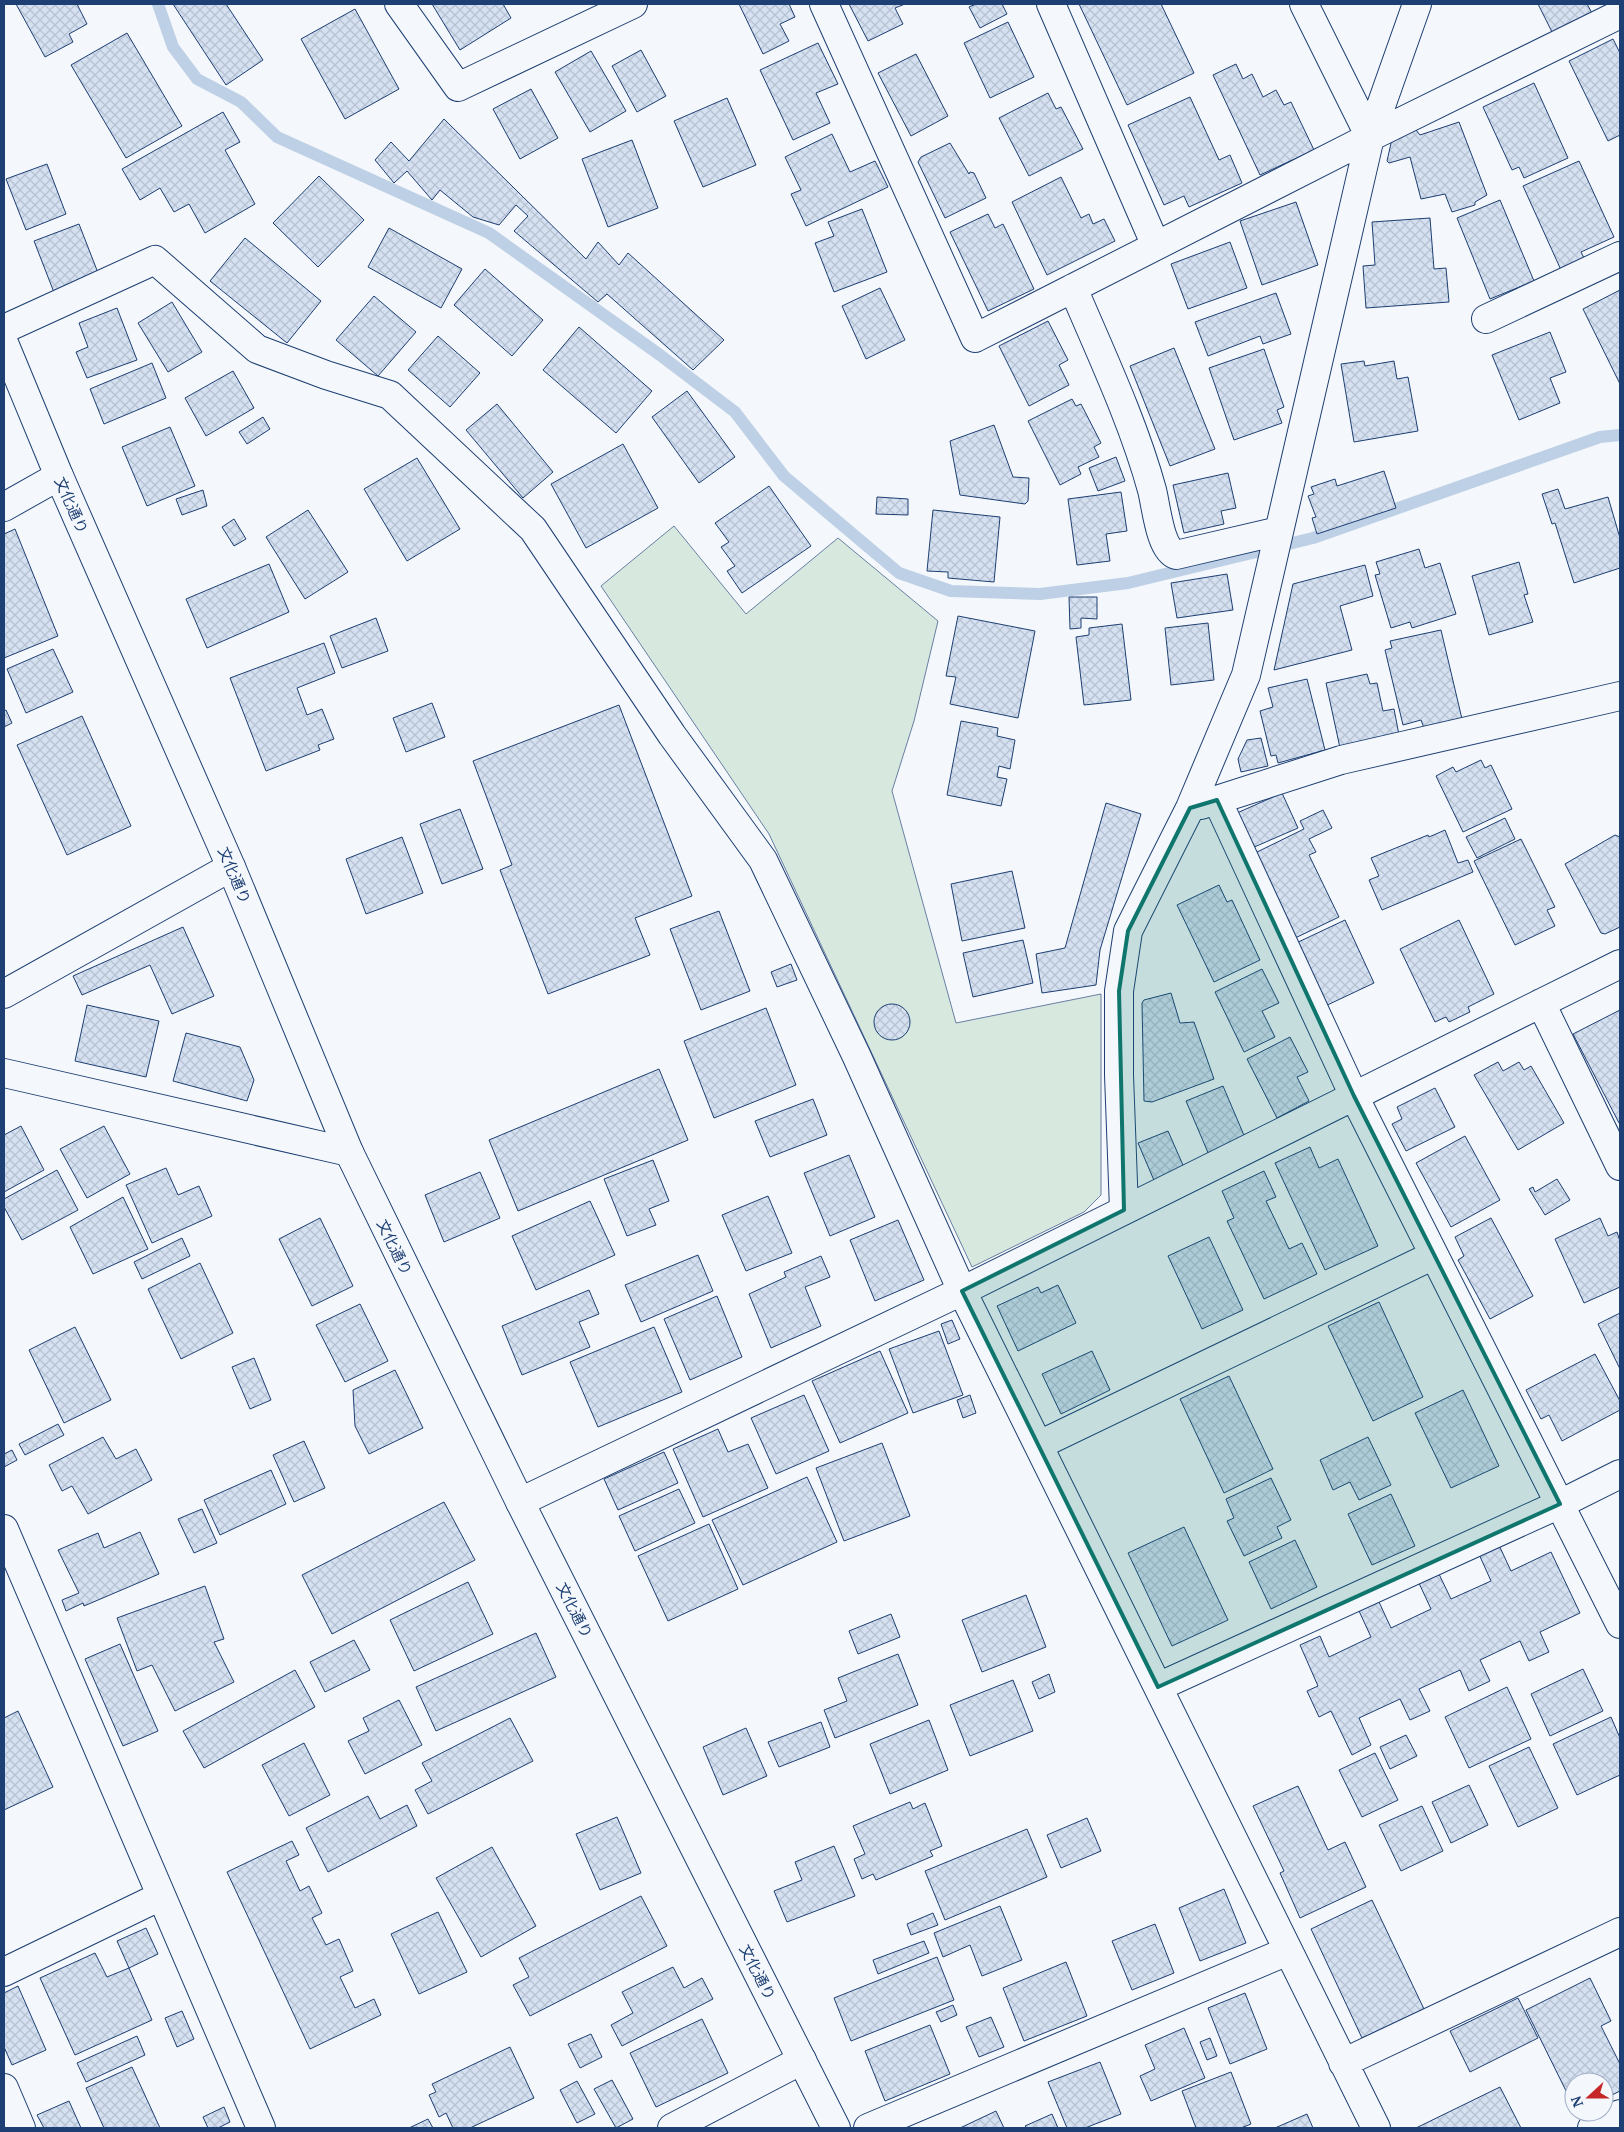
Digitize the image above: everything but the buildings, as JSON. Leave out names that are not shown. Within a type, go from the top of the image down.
[{"type":"street","points":[[399,4],[458,87],[632,4]]},
{"type":"street","points":[[824,4],[975,338],[1370,137],[1620,14]]},
{"type":"street","points":[[1051,4],[1156,246]]},
{"type":"street","points":[[1304,4],[1370,137]]},
{"type":"street","points":[[1124,1210],[1119,1075],[1119,991],[1128,931],[1190,808],[1246,675],[1370,137],[1417,4]]},
{"type":"street","points":[[1486,319],[1620,256]]},
{"type":"street","points":[[4,329],[155,260],[257,349],[326,375],[390,395],[533,529],[672,735],[763,860],[857,1057],[962,1290],[1376,2128]]},
{"type":"street","points":[[1073,288],[1143,457],[1160,526],[1166,546],[1171,554],[1176,555],[1279,531]]},
{"type":"street","name":"文化通り","points":[[4,343],[59,476],[232,867],[349,1152],[520,1502],[836,2128]]},
{"type":"street","points":[[4,507],[59,476]]},
{"type":"street","points":[[1190,808],[1341,760],[1620,696]]},
{"type":"street","points":[[1217,800],[1354,1096],[1620,1624]]},
{"type":"street","points":[[4,994],[232,867]]},
{"type":"street","points":[[520,1502],[962,1290],[1620,964]]},
{"type":"street","points":[[1541,1003],[1620,1166]]},
{"type":"street","points":[[4,1073],[349,1152]]},
{"type":"street","points":[[1039,1446],[1434,1255]]},
{"type":"street","points":[[1158,1687],[1560,1504],[1620,1474]]},
{"type":"street","points":[[4,1529],[262,2128]]},
{"type":"street","points":[[4,1972],[161,1896]]},
{"type":"street","points":[[1343,2063],[1620,1932]]},
{"type":"street","points":[[868,2128],[1288,1951]]},
{"type":"street","points":[[672,2128],[802,2060]]},
{"type":"street","points":[[4,2088],[21,2128]]},
{"type":"street","points":[[1592,2128],[1620,2114]]},
{"type":"highlighted area","points":[[1217,800],[1354,1096],[1560,1504],[1158,1687],[962,1291],[1124,1210],[1119,991],[1128,931],[1190,808]]},
{"type":"shaded area","points":[[674,526],[746,614],[838,538],[938,621],[914,721],[892,791],[956,1023],[1101,994],[1101,1195],[1084,1212],[972,1267],[769,834],[601,586]]},
{"type":"waterway","points":[[158,4],[173,47],[197,79],[241,102],[277,137],[489,233],[660,355],[735,412],[784,476],[899,573],[951,591],[1040,594],[1128,583],[1313,538],[1600,437],[1620,435]]}]
